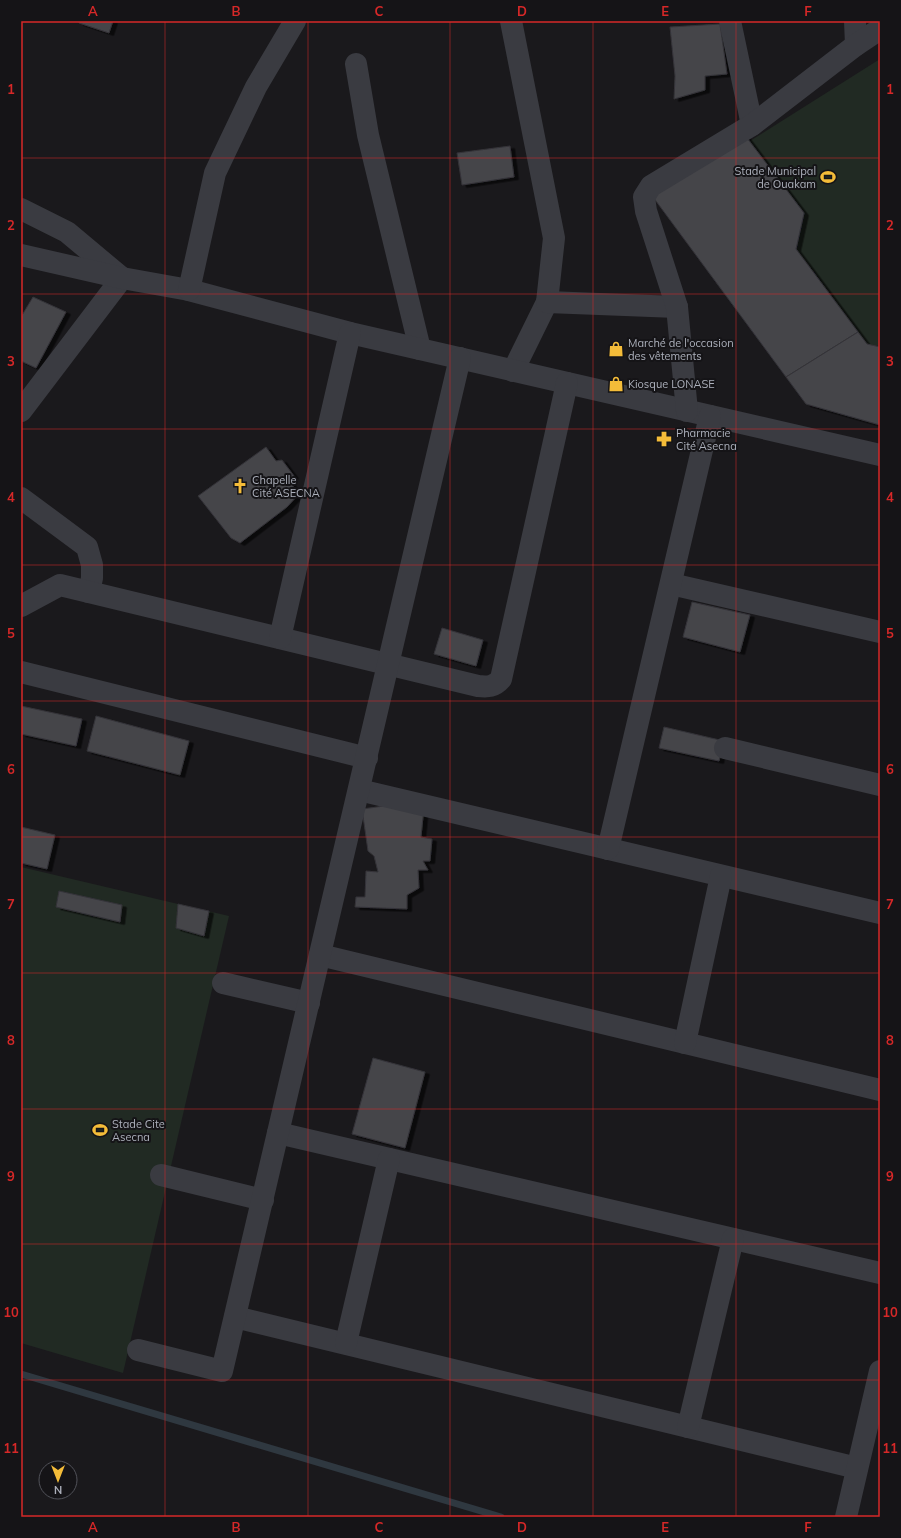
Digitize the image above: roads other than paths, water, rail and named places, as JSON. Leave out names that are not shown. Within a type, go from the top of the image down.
[{"type":"street","points":[[189,290],[215,173],[256,88],[295,21]]},
{"type":"street","points":[[511,21],[554,238],[547,302],[513,371]]},
{"type":"street","points":[[730,21],[752,125]]},
{"type":"street","points":[[855,21],[856,45]]},
{"type":"street","points":[[687,411],[677,307],[646,211],[644,197],[651,186],[752,125],[856,45],[880,29]]},
{"type":"street","points":[[356,64],[368,135],[420,349]]},
{"type":"street","points":[[21,209],[67,232],[122,278]]},
{"type":"street","points":[[21,255],[122,278],[189,290],[350,333],[880,455]]},
{"type":"street","points":[[21,411],[122,278]]},
{"type":"street","points":[[547,302],[677,307]]},
{"type":"street","points":[[280,638],[350,333]]},
{"type":"street","points":[[138,1350],[222,1372],[460,358]]},
{"type":"street","points":[[21,606],[60,585],[478,686],[488,687],[495,685],[501,679],[566,383]]},
{"type":"street","points":[[608,849],[710,416]]},
{"type":"street","points":[[21,498],[87,547],[92,565],[92,578],[89,592]]},
{"type":"street","points":[[671,584],[880,632]]},
{"type":"street","points":[[21,672],[367,758]]},
{"type":"street","points":[[725,748],[880,785]]},
{"type":"street","points":[[359,790],[880,913]]},
{"type":"street","points":[[685,1043],[721,876]]},
{"type":"street","points":[[320,955],[880,1090]]},
{"type":"street","points":[[223,983],[309,1003]]},
{"type":"street","points":[[278,1133],[880,1273]]},
{"type":"street","points":[[346,1343],[389,1159]]},
{"type":"street","points":[[161,1175],[262,1200]]},
{"type":"street","points":[[688,1427],[733,1239]]},
{"type":"street","points":[[235,1316],[857,1468]]},
{"type":"street","points":[[846,1517],[857,1468],[874,1419],[880,1371]]},
{"type":"waterway","points":[[21,1374],[501,1517]]},
{"type":"place","name":"Stade Municipal de Ouakam","points":[[828,177]]},
{"type":"place","name":"Marché de l'occasion des vêtements","points":[[616,349]]},
{"type":"place","name":"Kiosque LONASE","points":[[616,384]]},
{"type":"place","name":"Pharmacie Cité Asecna","points":[[664,439]]},
{"type":"place","name":"Chapelle Cité ASECNA","points":[[240,486]]},
{"type":"place","name":"Stade Cite Asecna","points":[[100,1130]]}]
